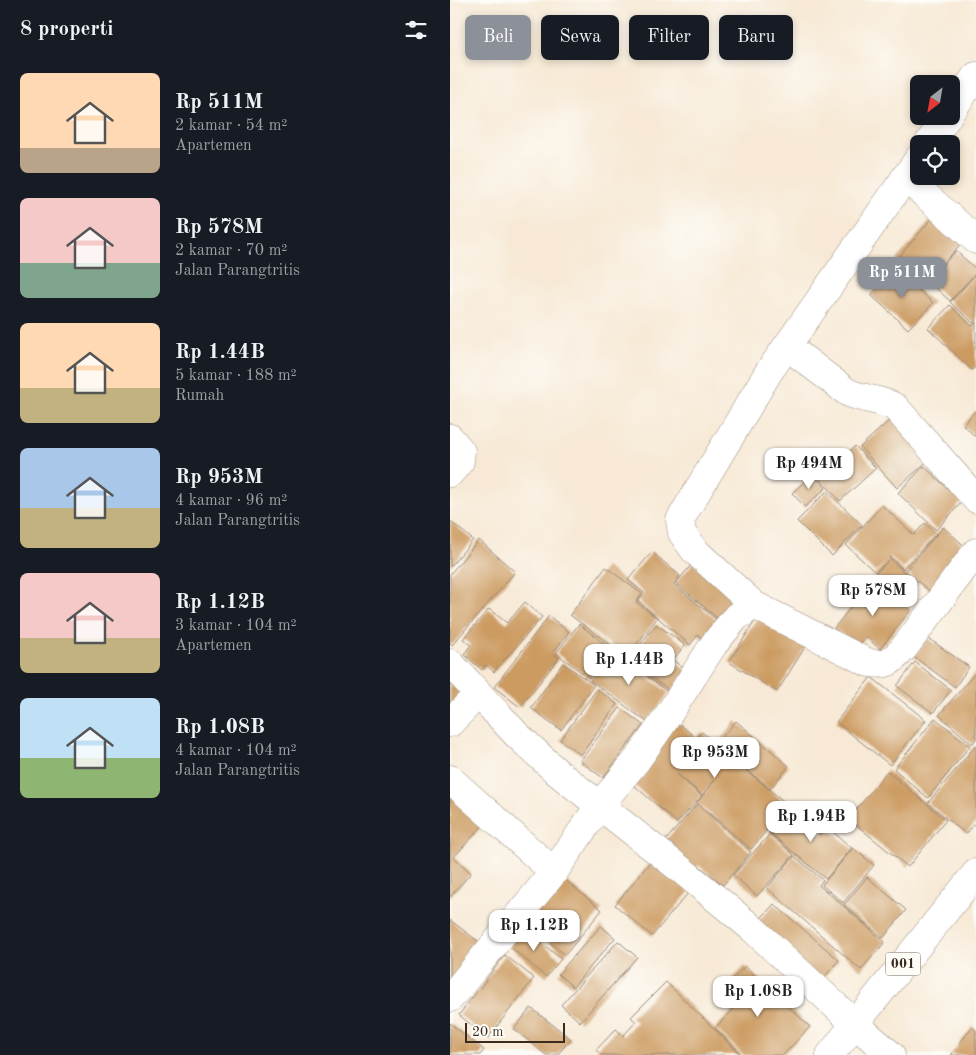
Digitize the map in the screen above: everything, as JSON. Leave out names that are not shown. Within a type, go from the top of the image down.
[{"type":"street","points":[[960,98],[976,76]]},
{"type":"street","points":[[910,170],[768,373],[680,520],[682,533],[694,550],[754,606],[869,663],[884,665],[904,648],[976,552]]},
{"type":"street","points":[[928,185],[976,240]]},
{"type":"street","points":[[787,346],[847,392],[854,396],[883,401],[895,408],[976,499]]},
{"type":"street","points":[[450,438],[461,451],[460,461],[450,473]]},
{"type":"street","points":[[450,998],[554,872],[599,806],[652,738],[714,644],[736,617],[754,606]]},
{"type":"street","points":[[450,664],[517,735],[557,772],[753,929],[854,1023],[892,1055]]},
{"type":"street","points":[[450,723],[478,694]]},
{"type":"street","points":[[450,779],[554,872]]},
{"type":"street","name":"001","points":[[830,1055],[976,874]]},
{"type":"building","points":[[935,215],[964,240],[935,273],[956,251],[976,269],[976,273],[950,301],[928,281],[925,285],[896,260]]},
{"type":"building","points":[[895,268],[933,303],[908,329],[871,295]]},
{"type":"building","points":[[976,274],[976,320],[973,323],[950,302]]},
{"type":"building","points":[[950,305],[972,326],[976,322],[976,366],[972,370],[928,328]]},
{"type":"building","points":[[976,410],[976,437],[963,425]]},
{"type":"building","points":[[893,417],[931,458],[897,488],[860,447]]},
{"type":"building","points":[[855,446],[876,468],[840,501],[820,479]]},
{"type":"building","points":[[924,466],[962,502],[936,530],[898,493]]},
{"type":"building","points":[[813,474],[826,488],[805,507],[792,493]]},
{"type":"building","points":[[827,491],[862,525],[832,556],[797,521]]},
{"type":"building","points":[[882,505],[914,535],[925,523],[936,534],[903,569],[889,558],[917,584],[902,600],[874,575],[888,561],[875,572],[846,545]]},
{"type":"building","points":[[450,521],[473,540],[450,567]]},
{"type":"building","points":[[943,527],[969,550],[932,593],[905,571]]},
{"type":"building","points":[[479,540],[515,572],[452,645],[450,643],[450,574]]},
{"type":"building","points":[[652,552],[680,576],[674,584],[723,625],[708,642],[698,635],[690,645],[638,601],[644,593],[628,580]]},
{"type":"building","points":[[693,563],[741,603],[724,624],[676,583]]},
{"type":"building","points":[[606,567],[642,594],[636,602],[657,618],[627,657],[570,615]]},
{"type":"building","points":[[873,580],[911,610],[880,649],[866,637],[858,647],[834,628]]},
{"type":"building","points":[[525,602],[542,617],[494,672],[486,665],[482,670],[464,654],[471,645],[463,639],[489,609],[507,623]]},
{"type":"building","points":[[760,613],[807,644],[777,692],[729,662]]},
{"type":"building","points":[[549,616],[569,632],[553,653],[559,658],[520,707],[494,687]]},
{"type":"building","points":[[579,624],[611,649],[589,678],[556,653]]},
{"type":"building","points":[[656,624],[685,645],[673,660],[687,671],[671,692],[628,660]]},
{"type":"building","points":[[928,638],[969,667],[955,687],[914,657]]},
{"type":"building","points":[[612,650],[669,693],[647,722],[590,680]]},
{"type":"building","points":[[915,662],[951,690],[933,713],[897,686]]},
{"type":"building","points":[[563,663],[594,685],[561,730],[531,708]]},
{"type":"building","points":[[976,672],[976,739],[972,744],[939,715]]},
{"type":"building","points":[[871,677],[926,720],[890,765],[836,722]]},
{"type":"building","points":[[450,681],[465,694],[450,711]]},
{"type":"building","points":[[597,689],[617,704],[581,755],[560,740]]},
{"type":"building","points":[[620,708],[643,725],[603,778],[580,761]]},
{"type":"building","points":[[935,718],[970,746],[928,798],[894,769]]},
{"type":"building","points":[[676,721],[696,738],[702,732],[716,744],[736,721],[789,766],[770,789],[727,754],[788,805],[751,849],[697,803],[716,779],[702,795],[677,774],[702,796],[677,823],[627,779]]},
{"type":"building","points":[[976,745],[976,822],[966,834],[928,803]]},
{"type":"building","points":[[887,771],[946,820],[908,867],[849,819]]},
{"type":"building","points":[[450,788],[487,821],[454,857],[471,873],[450,897]]},
{"type":"building","points":[[697,804],[751,852],[723,885],[698,865],[690,875],[659,848]]},
{"type":"building","points":[[788,808],[820,835],[827,827],[852,848],[826,879],[769,832]]},
{"type":"building","points":[[770,834],[794,855],[757,896],[733,875]]},
{"type":"building","points":[[853,848],[874,865],[843,903],[822,885]]},
{"type":"building","points":[[794,856],[823,880],[819,885],[885,942],[861,970],[767,888]]},
{"type":"building","points":[[651,861],[689,892],[652,936],[615,905]]},
{"type":"building","points":[[867,877],[906,910],[883,938],[844,905]]},
{"type":"building","points":[[563,878],[602,910],[565,955],[526,923]]},
{"type":"building","points":[[774,904],[839,960],[818,985],[752,928]]},
{"type":"building","points":[[450,920],[483,945],[450,987]]},
{"type":"building","points":[[601,926],[615,938],[573,987],[558,974]]},
{"type":"building","points":[[522,927],[561,959],[546,977],[508,945]]},
{"type":"building","points":[[618,941],[637,957],[580,1022],[561,1005]]},
{"type":"building","points":[[505,955],[534,978],[488,1038],[459,1015]]},
{"type":"building","points":[[745,966],[810,1027],[783,1055],[743,1055],[715,1028],[733,1010],[717,995]]},
{"type":"building","points":[[666,982],[741,1055],[601,1055],[596,1050],[616,1029],[623,1036],[636,1022],[631,1017]]},
{"type":"building","points":[[531,1008],[571,1039],[557,1055],[546,1055],[514,1029]]},
{"type":"building","points":[[450,1023],[484,1050],[480,1055],[450,1055]]},
{"type":"building","points":[[972,1027],[976,1030],[976,1055],[951,1055]]}]
